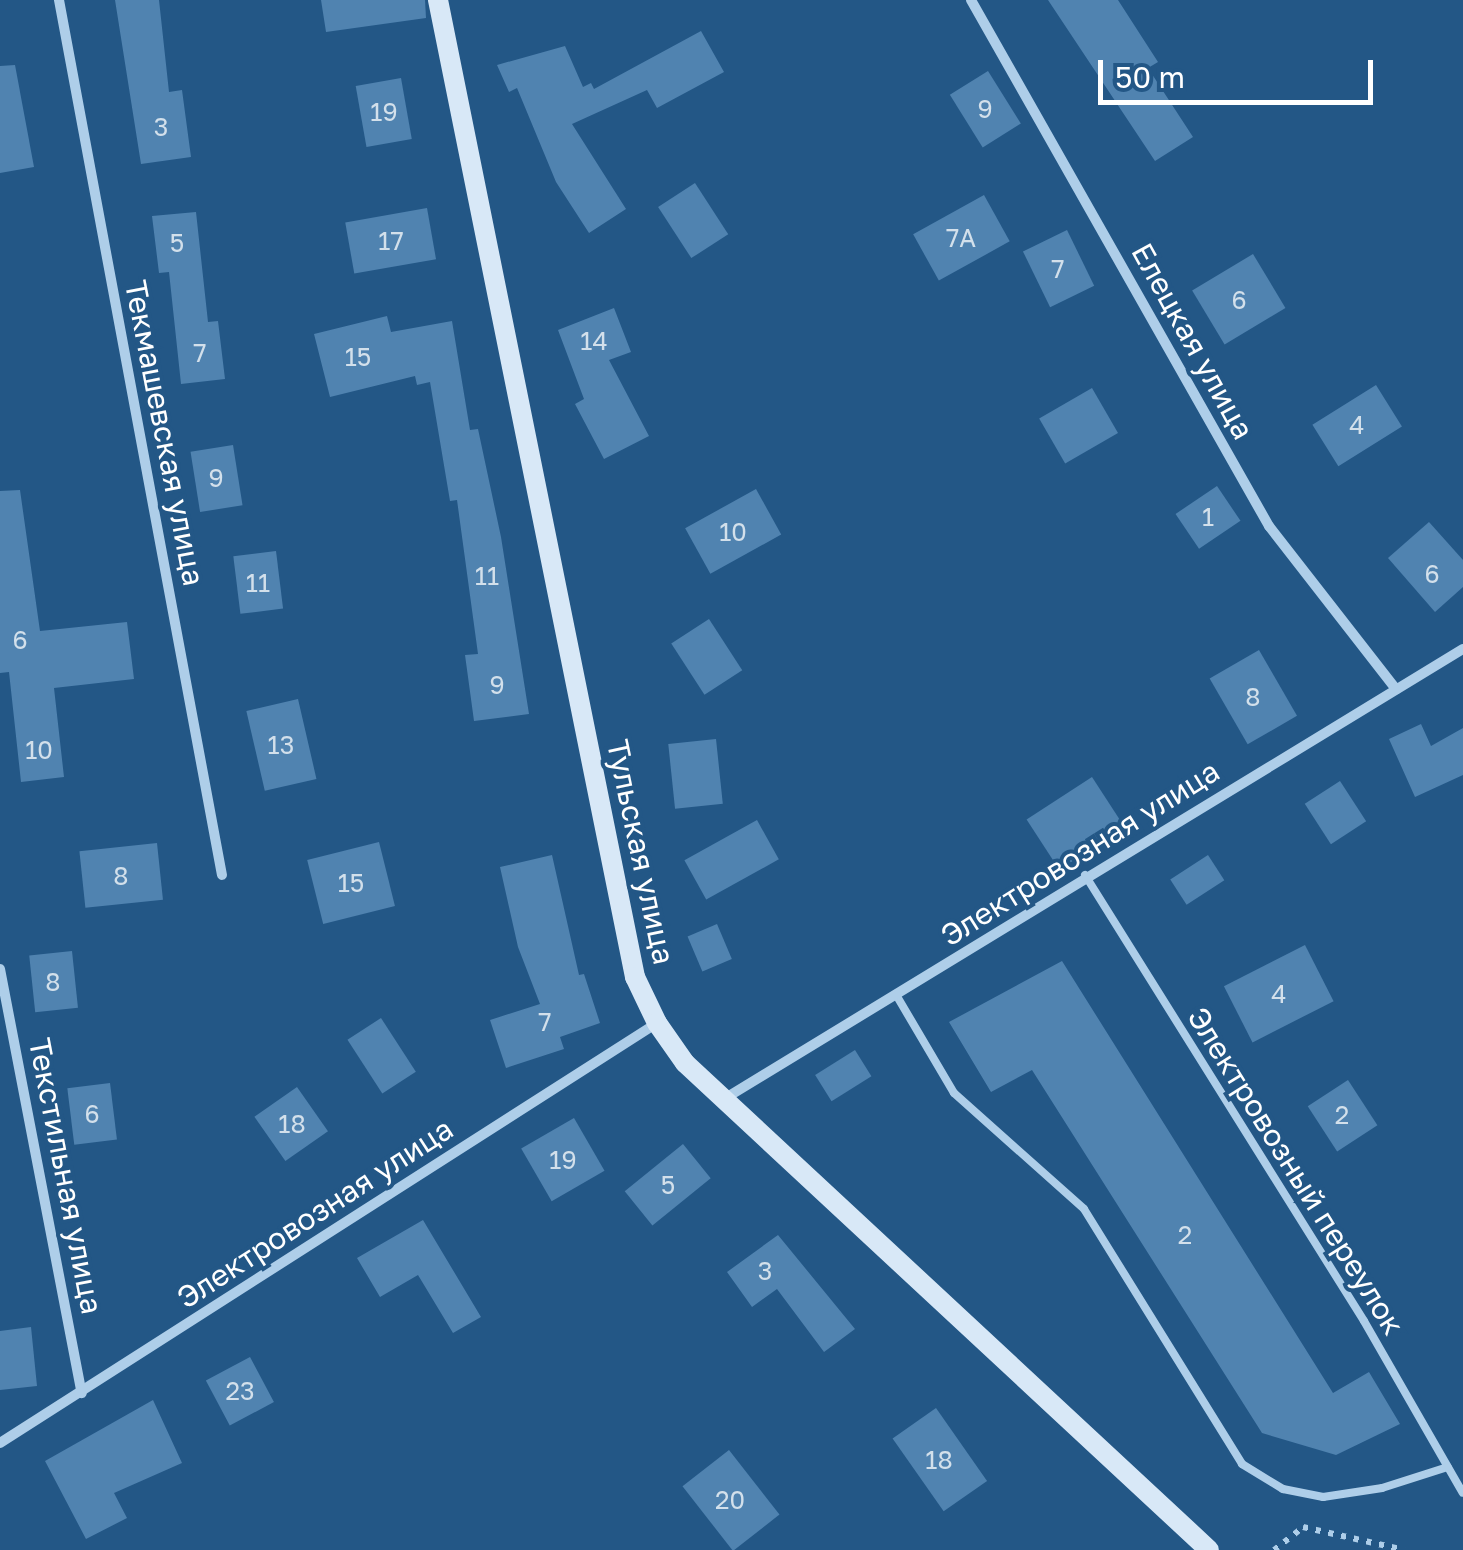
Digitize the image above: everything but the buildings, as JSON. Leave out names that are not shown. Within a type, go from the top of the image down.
[{"type":"main road","name":"Тульская улица","points":[[438,0],[635,977],[656,1023],[685,1063],[1209,1550]]},
{"type":"street","name":"Текмашевская улица","points":[[58,0],[222,875]]},
{"type":"street","name":"Елецкая улица","points":[[971,0],[1269,526],[1396,689]]},
{"type":"street","name":"Электровозная улица","points":[[724,1099],[898,998],[1085,875],[1463,649]]},
{"type":"street","name":"Текстильная улица","points":[[0,970],[82,1393]]},
{"type":"street","name":"Электровозная улица","points":[[0,1444],[656,1023]]},
{"type":"lane","name":"Электровозный переулок","points":[[1085,875],[1364,1321],[1463,1493]]},
{"type":"lane","points":[[898,998],[954,1093],[1084,1210],[1242,1464],[1284,1488],[1323,1497],[1382,1488],[1448,1467]]},
{"type":"path","points":[[1274,1550],[1303,1526],[1404,1550]]}]
